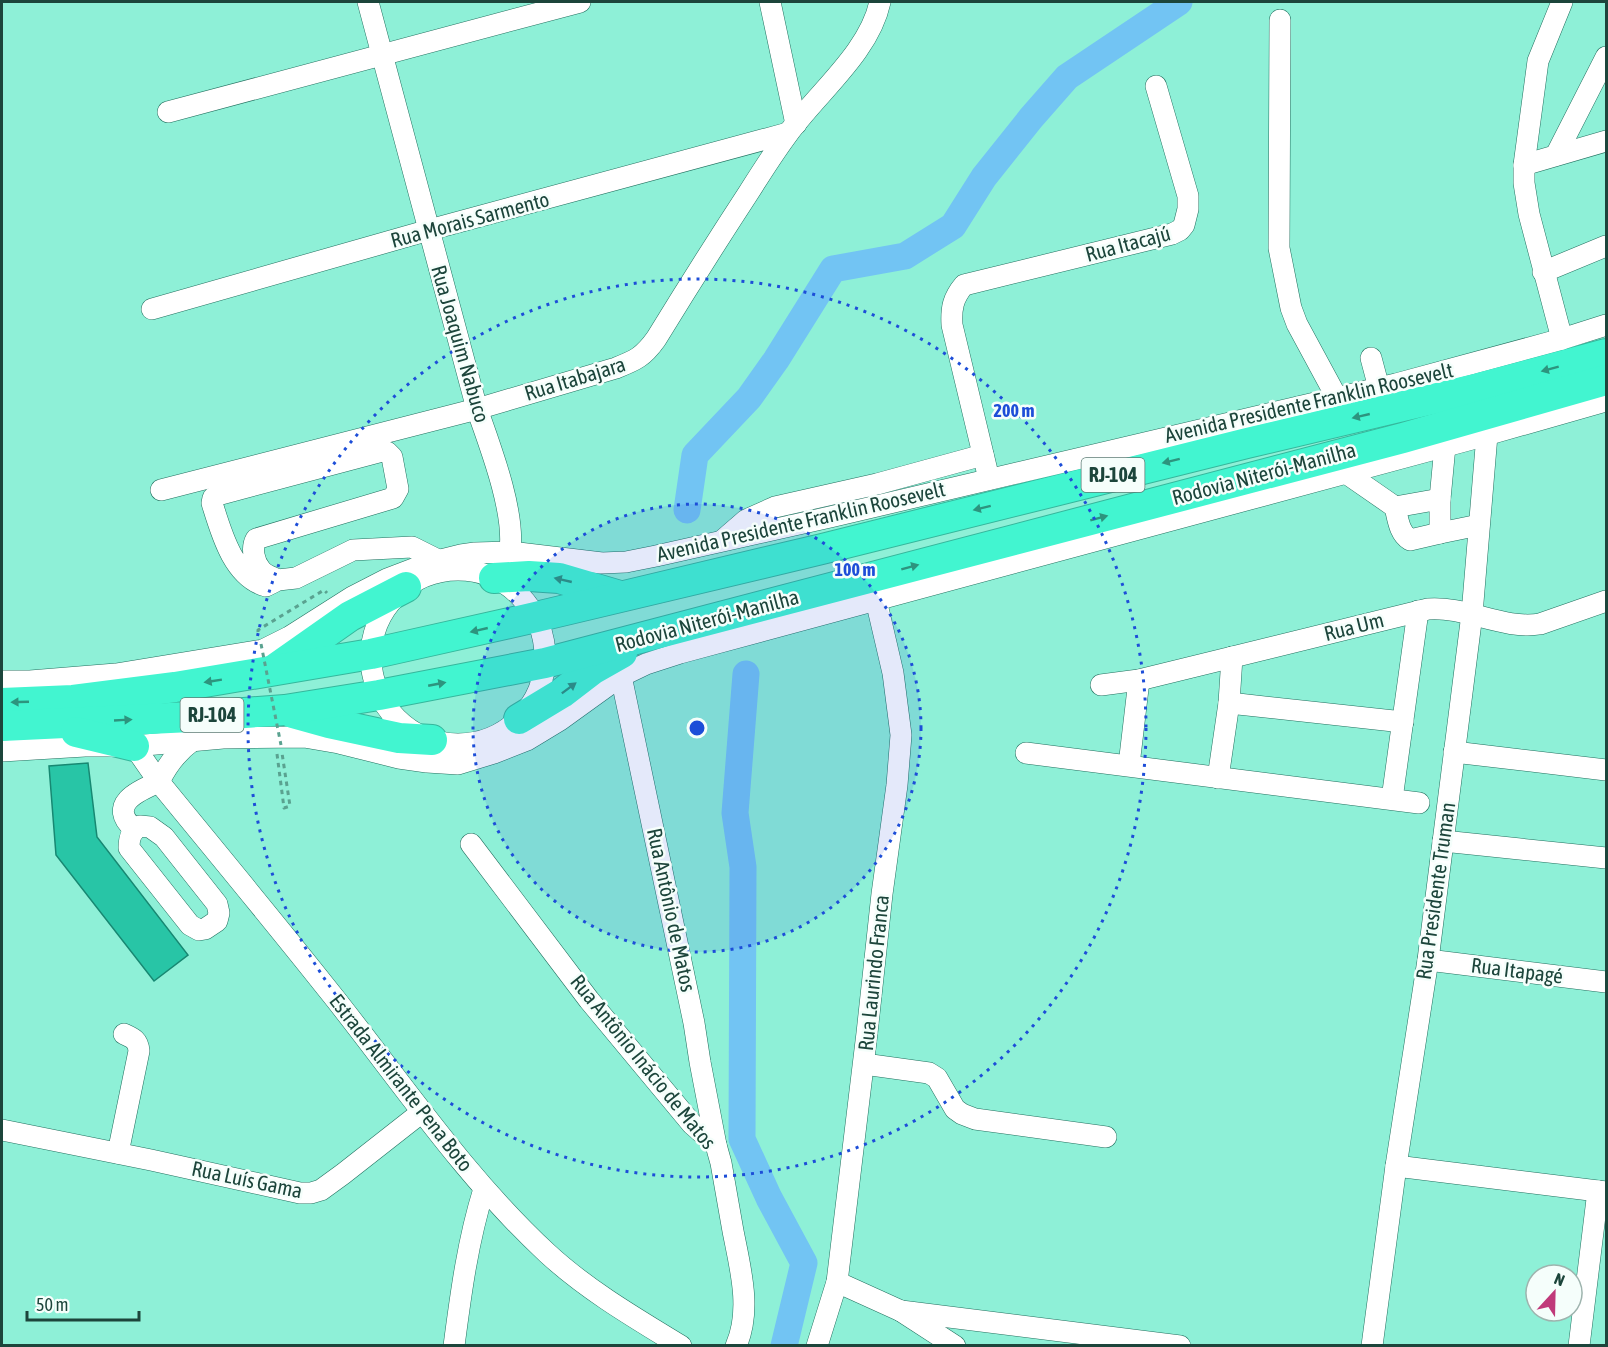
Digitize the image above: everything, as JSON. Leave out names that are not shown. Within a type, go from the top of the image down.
[{"type":"highway","name":"Rodovia Niterói-Manilha","points":[[2,703],[73,700],[175,687],[370,654],[822,549],[1236,445],[1479,388],[1606,354]]},
{"type":"highway","name":"Rodovia Niterói-Manilha","points":[[2,726],[44,724],[280,731],[380,695],[545,663],[1403,438],[1606,380]]},
{"type":"highway","points":[[1403,438],[1468,440]]},
{"type":"highway","points":[[494,578],[529,576],[559,578],[620,596]]},
{"type":"highway","points":[[271,672],[350,616],[406,587]]},
{"type":"highway","points":[[519,719],[562,693],[592,670],[650,636]]},
{"type":"highway","points":[[280,731],[329,723],[399,738],[432,740]]},
{"type":"highway","points":[[44,724],[134,746]]},
{"type":"street","name":"Rua Joaquim Nabuco","points":[[368,2],[477,409],[505,498],[511,527],[510,552]]},
{"type":"street","points":[[168,112],[580,2]]},
{"type":"street","points":[[770,2],[792,129]]},
{"type":"street","name":"Rua Itabajara","points":[[161,490],[477,409],[636,360],[647,351],[706,257],[792,129],[870,30],[878,14],[880,2]]},
{"type":"street","points":[[1562,2],[1538,61],[1524,165],[1524,183],[1529,214],[1562,339]]},
{"type":"street","points":[[1280,20],[1279,248],[1291,308],[1297,324],[1337,398]]},
{"type":"street","points":[[1557,155],[1606,57]]},
{"type":"street","name":"Rua Itacajú","points":[[983,455],[952,325],[951,311],[954,301],[964,285],[1172,234],[1180,230],[1187,219],[1188,196],[1156,86]]},
{"type":"street","name":"Rua Morais Sarmento","points":[[152,309],[792,129]]},
{"type":"street","points":[[1524,165],[1606,141]]},
{"type":"street","points":[[1543,273],[1606,246]]},
{"type":"street","name":"Avenida Presidente Franklin Roosevelt","points":[[2,681],[116,674],[263,650],[289,637],[352,597],[387,579],[429,562],[475,553],[510,552],[602,563],[656,556],[1379,388],[1606,325]]},
{"type":"street","points":[[1371,358],[1379,388]]},
{"type":"street","points":[[2,751],[85,746],[134,746],[280,731],[304,738],[427,762],[460,754],[494,753],[528,740],[621,676],[646,664],[680,653],[1606,401]]},
{"type":"street","points":[[1440,533],[1440,499],[1468,440]]},
{"type":"street","name":"Rua Presidente Truman","points":[[1372,1346],[1396,1166],[1428,960],[1472,614],[1479,525],[1468,440]]},
{"type":"street","points":[[278,580],[261,571],[253,553],[252,545],[256,539],[393,498],[398,489],[392,457],[382,451],[217,495],[213,498],[212,503],[224,542],[242,570],[255,583],[266,586],[278,580],[296,578],[353,550],[412,547],[438,560]]},
{"type":"street","points":[[722,541],[746,520],[775,507],[877,484],[983,455],[989,479]]},
{"type":"street","points":[[1346,473],[1395,507],[1401,531],[1410,540],[1479,525]]},
{"type":"street","points":[[1395,507],[1440,499]]},
{"type":"street","points":[[494,578],[501,571],[510,552]]},
{"type":"street","points":[[454,570],[480,573],[494,578],[507,585],[520,597],[536,617],[542,636],[545,663],[537,693],[519,719],[493,737],[477,741],[460,754],[415,733],[389,710],[380,695],[372,672],[370,654],[376,625],[388,604],[406,587],[429,575],[454,570]]},
{"type":"street","name":"Rua Laurindo Franca","points":[[817,1346],[837,1282],[901,735],[893,673],[876,600]]},
{"type":"street","name":"Rua Um","points":[[1101,685],[1139,680],[1418,611],[1441,608],[1530,626],[1606,601]]},
{"type":"street","points":[[1392,799],[1418,611]]},
{"type":"street","points":[[1218,778],[1229,703],[1232,657]]},
{"type":"street","name":"Rua Antônio de Matos","points":[[621,676],[694,1023],[716,1145]]},
{"type":"street","points":[[1129,765],[1139,680]]},
{"type":"street","points":[[1229,703],[1403,722]]},
{"type":"street","points":[[134,829],[122,815],[125,803],[142,789],[159,782],[176,755],[192,741]]},
{"type":"street","name":"Estrada Almirante Pena Boto","points":[[134,746],[159,782],[334,997],[422,1112],[484,1188],[549,1255],[583,1283],[681,1346]]},
{"type":"street","points":[[1454,752],[1606,770]]},
{"type":"street","points":[[1026,753],[1419,803]]},
{"type":"street","points":[[140,826],[150,827],[164,837],[218,904],[217,921],[206,929],[199,930],[190,925],[129,848],[129,840],[134,829],[140,826]]},
{"type":"street","points":[[1443,841],[1606,858]]},
{"type":"street","name":"Rua Antônio Inácio de Matos","points":[[471,843],[589,1000],[692,1124],[716,1145],[744,1292],[740,1338],[736,1346]]},
{"type":"street","name":"Rua Itapagé","points":[[1428,960],[1606,982]]},
{"type":"street","points":[[118,1153],[139,1051],[136,1041],[124,1035]]},
{"type":"street","points":[[864,1064],[928,1073],[937,1078],[955,1109],[975,1119],[1106,1137]]},
{"type":"street","name":"Rua Luís Gama","points":[[2,1130],[300,1193],[311,1193],[321,1190],[343,1174],[422,1112]]},
{"type":"street","points":[[1396,1166],[1602,1191],[1579,1346]]},
{"type":"street","points":[[454,1346],[466,1260],[476,1212],[484,1188]]},
{"type":"street","points":[[837,1282],[901,1311],[955,1346]]},
{"type":"street","points":[[901,1311],[1180,1346]]},
{"type":"path","points":[[261,644],[280,731],[290,806],[284,808],[280,731]]},
{"type":"building","points":[[88,763],[97,837],[188,955],[154,981],[56,855],[49,766]]},
{"type":"waterway","points":[[687,510],[695,455],[749,398],[776,360],[833,269],[905,256],[953,226],[984,177],[1067,77],[1179,2]]},
{"type":"waterway","points":[[746,674],[735,813],[743,867],[742,1139],[769,1198],[804,1263],[784,1346]]}]
